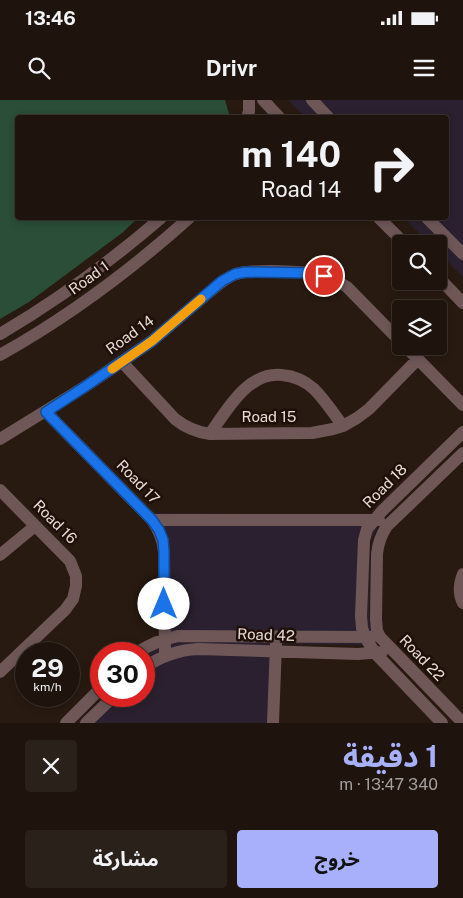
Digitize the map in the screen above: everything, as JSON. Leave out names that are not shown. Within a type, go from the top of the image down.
[{"type":"street","points":[[247,115],[249,100]]},
{"type":"street","points":[[263,100],[277,115]]},
{"type":"street","points":[[312,100],[326,115]]},
{"type":"street","name":"Road 1","points":[[0,334],[34,314],[81,282],[159,220]]},
{"type":"street","name":"Road 1","points":[[0,355],[46,328],[96,294],[139,261],[187,220]]},
{"type":"street","points":[[381,220],[396,235]]},
{"type":"street","points":[[429,220],[463,254]]},
{"type":"street","name":"Road 14","points":[[0,440],[46,412],[152,341],[222,281],[235,274],[246,272],[280,272],[312,273],[324,276],[347,288],[392,333]]},
{"type":"street","points":[[447,286],[463,303]]},
{"type":"street","points":[[414,355],[463,405]]},
{"type":"street","name":"Road 15","points":[[122,362],[175,419],[192,430],[210,434],[312,433],[344,426],[357,418],[369,409],[418,359]]},
{"type":"street","points":[[210,434],[241,393],[252,383],[264,377],[277,375],[290,376],[303,381],[313,389],[344,426]]},
{"type":"street","name":"Road 17","points":[[46,412],[152,520],[159,530],[163,540],[164,552],[164,656]]},
{"type":"street","name":"Road 18","points":[[365,637],[361,616],[364,540],[367,529],[382,511],[463,432]]},
{"type":"street","name":"Road 18","points":[[380,637],[377,631],[376,619],[378,544],[381,535],[387,526],[463,453]]},
{"type":"street","name":"Road 16","points":[[0,490],[70,561],[76,576],[73,599],[65,610],[0,672]]},
{"type":"street","points":[[152,520],[394,520]]},
{"type":"street","points":[[0,555],[35,526]]},
{"type":"street","points":[[463,574],[459,587],[463,603]]},
{"type":"street","name":"Road 42","points":[[155,643],[164,639],[190,635],[380,637]]},
{"type":"street","points":[[273,723],[276,636]]},
{"type":"street","name":"Road 22","points":[[365,637],[375,653],[442,723]]},
{"type":"street","name":"Road 22","points":[[380,637],[463,723]]},
{"type":"street","name":"Road 42","points":[[155,661],[164,656],[198,649],[375,653],[392,651]]},
{"type":"street","points":[[66,723],[90,699]]},
{"type":"street","points":[[86,723],[103,707]]},
{"type":"shaded area","points":[[288,100],[463,100],[463,277],[447,261],[447,235],[421,235],[406,220],[449,220],[449,115],[303,115]]},
{"type":"shaded area","points":[[148,513],[387,515],[377,528],[370,543],[369,612],[370,628],[376,645],[272,644],[270,723],[77,723],[94,707],[155,707],[155,644],[160,631],[159,548]]},
{"type":"green space","points":[[0,100],[225,100],[229,115],[15,115],[15,220],[136,220],[122,233],[29,302],[0,319]]},
{"type":"slow traffic","points":[[112,369],[152,341],[201,299]]},
{"type":"route","points":[[164,604],[164,552],[163,540],[159,530],[152,520],[46,412],[152,341],[222,281],[235,274],[270,272],[312,273],[324,276]]}]
